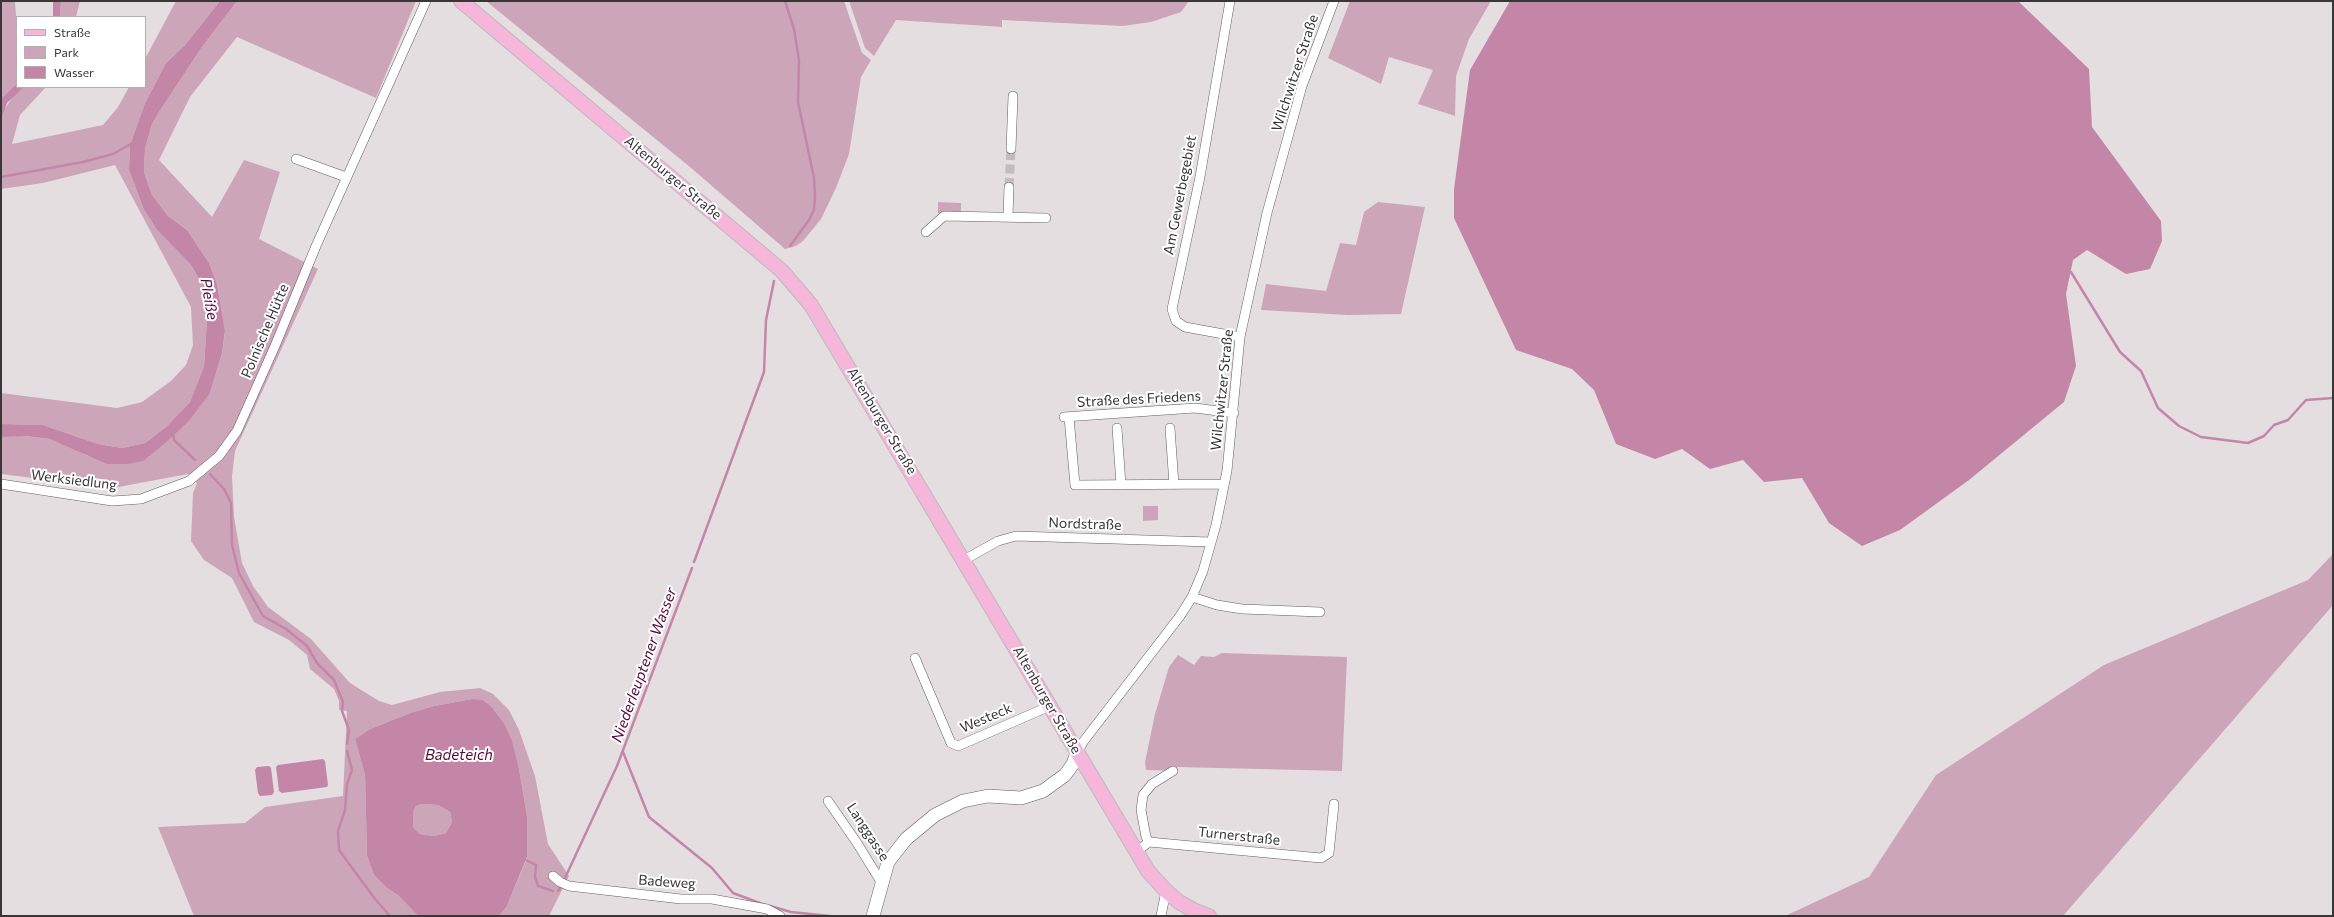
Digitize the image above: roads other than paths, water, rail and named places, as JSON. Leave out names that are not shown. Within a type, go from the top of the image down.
[{"type":"main road","name":"Altenburger Straße","points":[[461,1],[787,276],[811,305],[841,353],[1148,871],[1166,891],[1195,911],[1209,916]]},
{"type":"street","name":"Polnische Hütte","points":[[189,482],[220,456],[237,431],[275,346],[346,177],[426,1]]},
{"type":"street","name":"Wilchwitzer Straße","points":[[1077,753],[1083,742],[1155,650],[1192,597],[1211,542],[1224,484],[1234,413],[1240,337],[1268,213],[1298,100],[1334,1]]},
{"type":"street","name":"Am Gewerbegebiet","points":[[1228,3],[1200,177],[1172,309],[1176,321],[1185,327],[1240,337]]},
{"type":"street","points":[[1011,149],[1013,96]]},
{"type":"street","points":[[296,159],[346,177]]},
{"type":"street","points":[[1008,216],[1009,187]]},
{"type":"street","points":[[926,232],[944,216],[1008,216],[1046,218]]},
{"type":"street","name":"Straße des Friedens","points":[[1224,484],[1075,485],[1067,417],[1195,408],[1234,413]]},
{"type":"street","name":"Straße des Friedens","points":[[1117,428],[1121,485]]},
{"type":"street","points":[[1170,428],[1174,485]]},
{"type":"street","name":"Werksiedlung","points":[[1,484],[112,500],[142,499],[189,482]]},
{"type":"street","name":"Nordstraße","points":[[964,560],[998,541],[1016,536],[1211,542]]},
{"type":"street","points":[[1192,597],[1217,605],[1242,609],[1320,612]]},
{"type":"street","name":"Westeck","points":[[915,658],[951,742],[958,746],[1050,706]]},
{"type":"street","name":"Langgasse","points":[[873,916],[881,882],[888,862],[906,839],[935,815],[963,801],[988,796],[1021,798],[1043,791],[1064,775],[1073,764],[1077,753]]},
{"type":"street","points":[[1136,852],[1149,842],[1146,837],[1141,810],[1143,795],[1152,784],[1173,771]]},
{"type":"street","name":"Langgasse","points":[[828,801],[857,842],[881,882]]},
{"type":"street","name":"Turnerstraße","points":[[1149,842],[1321,858],[1326,856],[1331,845],[1334,804]]},
{"type":"street","name":"Badeweg","points":[[553,876],[560,882],[569,886],[674,898],[712,899],[767,910],[780,916]]},
{"type":"street","points":[[1161,916],[1166,891]]},
{"type":"water","points":[[53,1],[61,1],[60,16],[53,16]]},
{"type":"water","name":"Pleiße","points":[[220,1],[237,1],[202,47],[152,124],[145,149],[144,172],[152,195],[168,216],[187,230],[209,263],[217,284],[225,331],[222,353],[210,393],[189,421],[143,461],[128,464],[107,464],[50,439],[25,436],[1,437],[1,424],[43,425],[98,444],[122,448],[145,443],[166,427],[190,402],[204,366],[208,303],[203,286],[191,265],[157,230],[144,210],[129,170],[130,145],[145,103],[166,63],[185,45]]},
{"type":"water","points":[[1510,1],[2018,1],[2089,69],[2092,127],[2161,221],[2162,241],[2150,269],[2126,274],[2087,250],[2073,260],[2066,294],[2076,366],[2064,402],[1969,480],[1900,530],[1862,546],[1829,523],[1802,478],[1764,482],[1743,460],[1710,469],[1682,449],[1655,459],[1616,444],[1594,390],[1572,369],[1516,350],[1454,218],[1454,189],[1470,70]]},
{"type":"water","points":[[16,84],[16,88],[23,88],[7,103],[1,120],[1,99]]},
{"type":"water","name":"Badeteich","points":[[472,699],[482,700],[491,706],[504,723],[512,741],[519,769],[527,816],[527,857],[507,906],[499,916],[418,916],[399,896],[387,888],[374,875],[367,856],[365,775],[355,739],[370,729],[413,712],[434,706]],"holes":[[[422,804],[438,805],[450,812],[452,822],[446,833],[434,836],[420,834],[413,827],[413,812],[416,806]]]},
{"type":"water","points":[[323,759],[325,761],[327,787],[282,793],[279,791],[276,767],[278,765]]},
{"type":"water","points":[[269,766],[271,768],[274,792],[272,795],[260,796],[258,793],[255,770],[257,767]]},
{"type":"waterway","name":"Niederleuptener Wasser","points":[[785,1],[794,29],[799,60],[798,102],[814,178],[815,197],[814,210],[809,220],[790,246]]},
{"type":"waterway","points":[[1,177],[83,162],[113,154],[131,144]]},
{"type":"waterway","points":[[2071,272],[2120,352],[2141,371],[2158,408],[2179,426],[2201,437],[2248,443],[2264,436],[2274,425],[2288,420],[2306,400],[2333,398]]},
{"type":"waterway","name":"Niederleuptener Wasser","points":[[694,562],[764,372],[766,320],[774,281]]},
{"type":"waterway","points":[[173,432],[174,440],[195,460]]},
{"type":"waterway","points":[[210,474],[224,489],[231,503],[232,545],[239,573],[263,616],[286,629],[307,646],[317,663],[334,680],[343,702],[342,711],[349,730],[347,744]]},
{"type":"waterway","name":"Niederleuptener Wasser","points":[[565,878],[617,766],[692,568]]},
{"type":"waterway","points":[[347,751],[352,770],[347,784],[345,810],[338,831],[339,850],[375,899],[390,916]]},
{"type":"waterway","name":"Niederleuptener Wasser","points":[[623,752],[649,817],[712,868],[733,893],[765,905]]},
{"type":"waterway","points":[[526,860],[536,865],[535,877],[538,886],[553,891]]},
{"type":"waterway","name":"Niederleuptener Wasser","points":[[770,906],[791,912],[830,916]]},
{"type":"tunnel","points":[[1009,187],[1011,149]]}]
